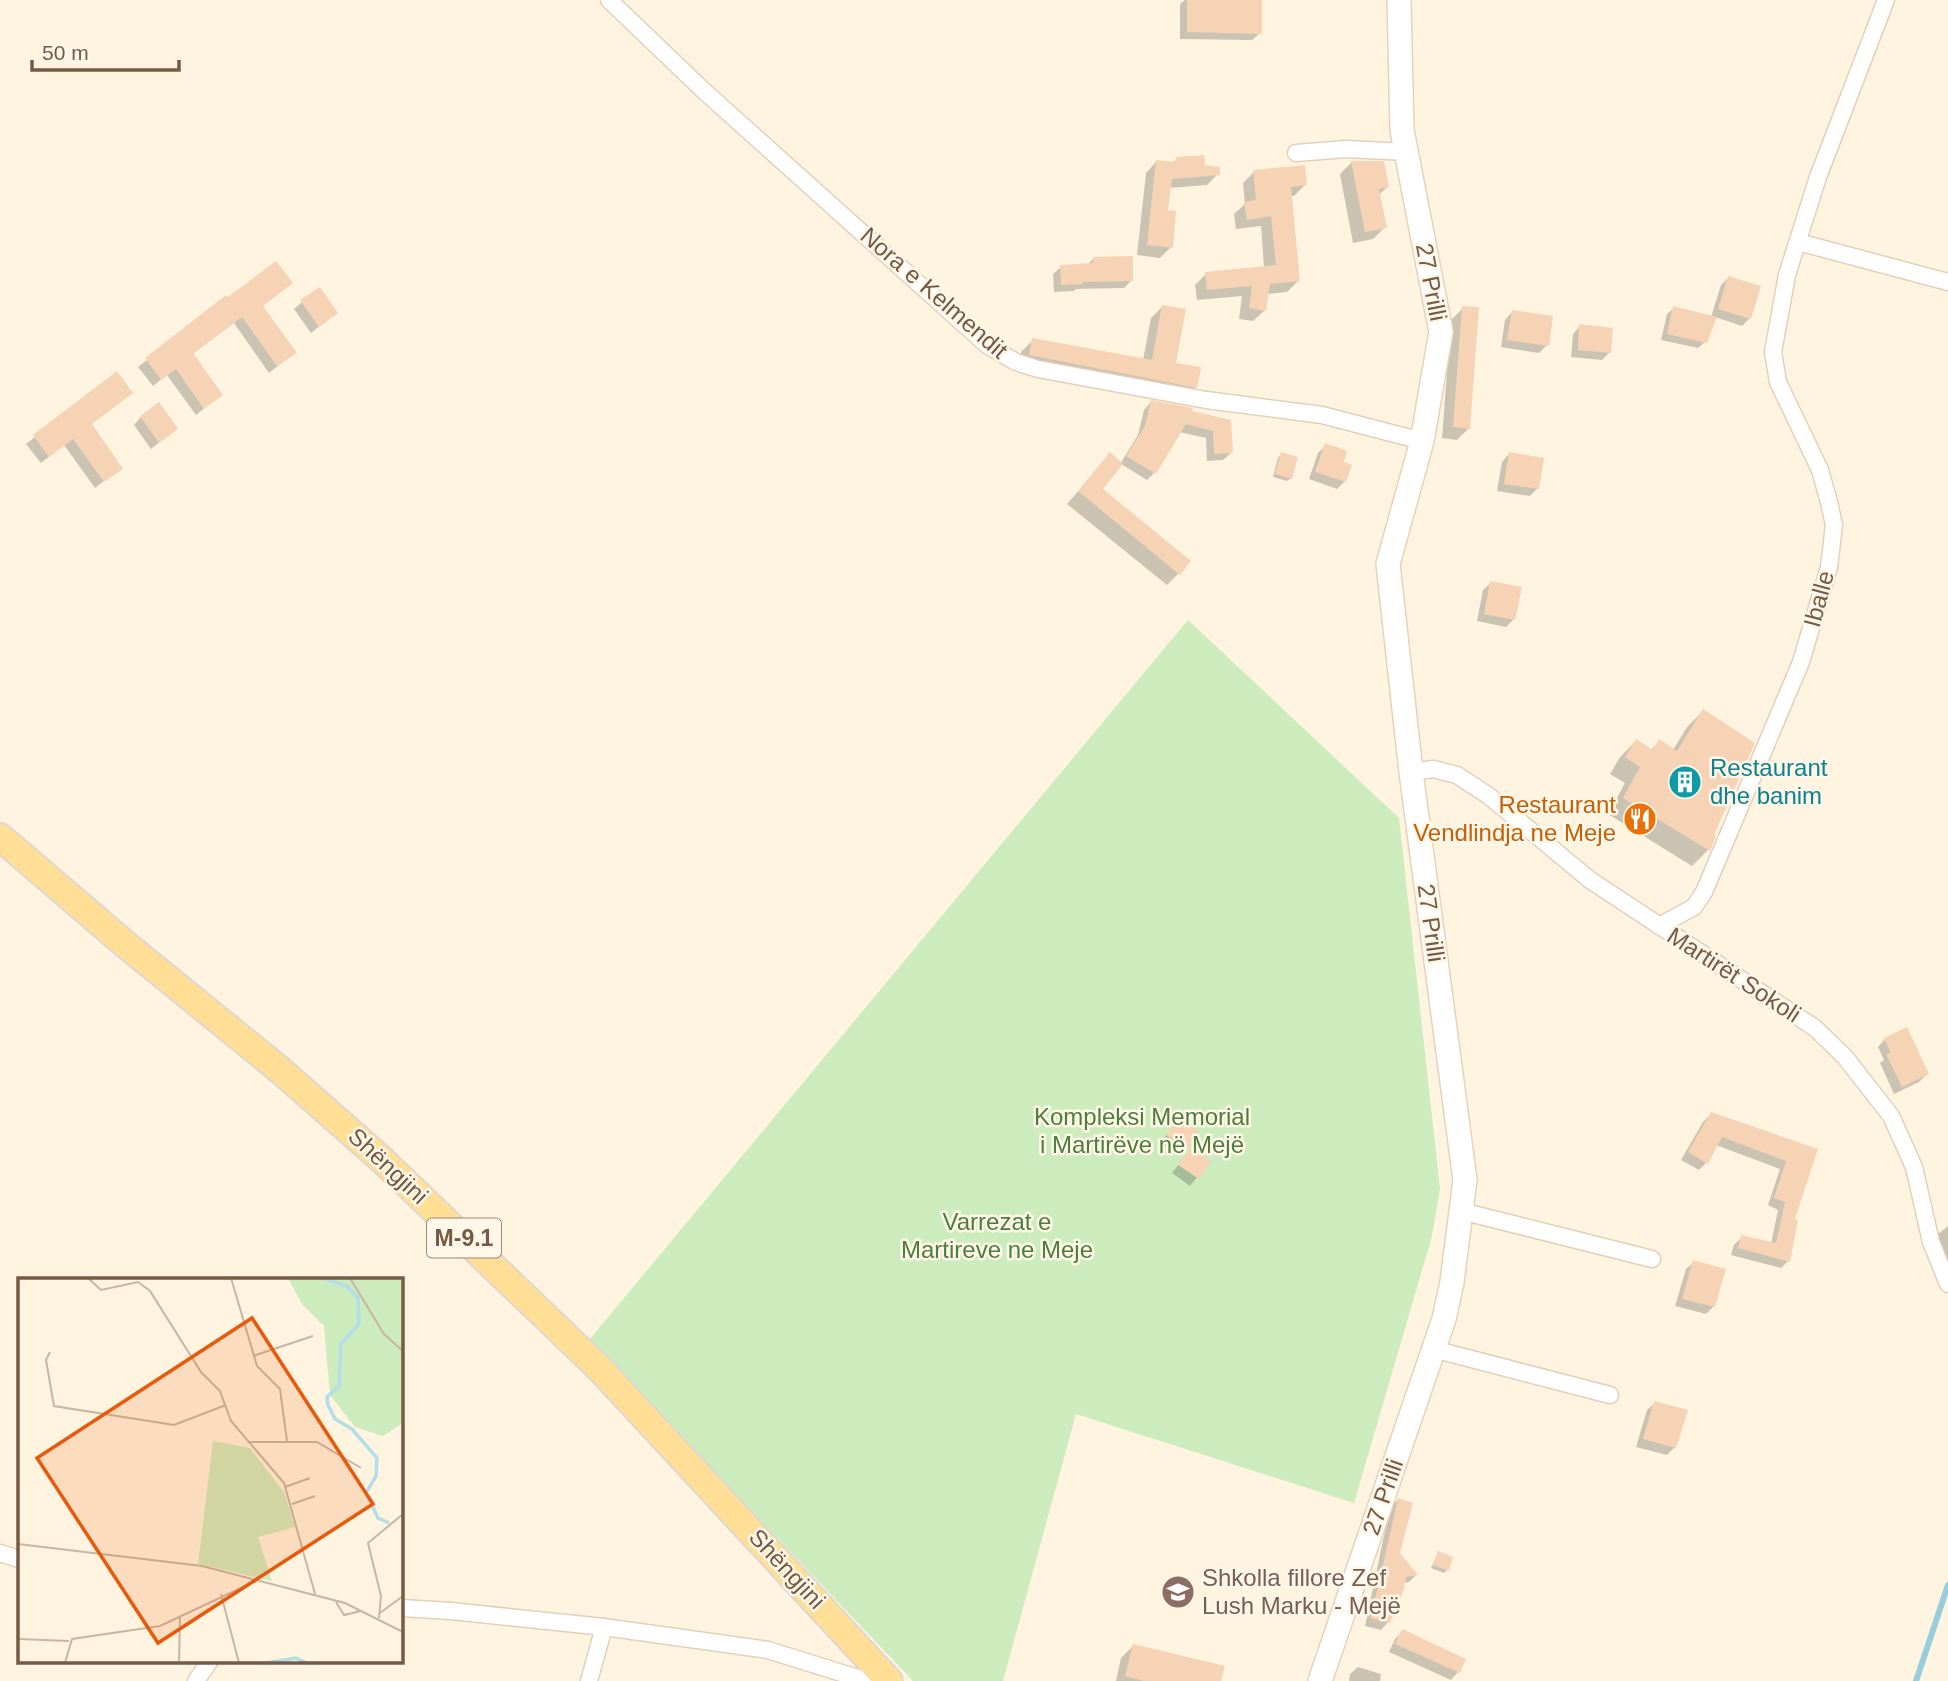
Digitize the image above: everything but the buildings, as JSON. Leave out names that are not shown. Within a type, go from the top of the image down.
[{"type":"main road","name":"Shëngjini","points":[[0,837],[125,944],[280,1069],[411,1187],[601,1370],[889,1681]]},
{"type":"street","name":"Nora e Kelmendit","points":[[609,0],[704,91],[987,345],[1004,356],[1038,369],[1206,400],[1322,415],[1422,441]]},
{"type":"street","name":"27 Prilli","points":[[1320,1681],[1444,1319],[1452,1282],[1465,1180],[1410,772],[1388,564],[1422,441],[1441,332],[1402,130],[1399,0]]},
{"type":"street","name":"Iballe","points":[[1659,926],[1694,907],[1704,892],[1801,662],[1829,567],[1834,526],[1829,502],[1820,470],[1778,382],[1773,365],[1773,352],[1787,275],[1818,177],[1886,0]]},
{"type":"street","points":[[1296,153],[1346,149],[1406,152]]},
{"type":"street","points":[[1798,242],[1948,282]]},
{"type":"street","name":"Martirët Sokoli","points":[[1410,772],[1433,769],[1457,775],[1489,796],[1590,880],[1815,1028],[1845,1057],[1891,1116],[1914,1167],[1931,1242],[1948,1284]]},
{"type":"street","points":[[1461,1211],[1653,1259]]},
{"type":"street","points":[[1433,1349],[1609,1395]]},
{"type":"street","points":[[0,1553],[18,1559]]},
{"type":"street","points":[[402,1608],[604,1627],[768,1650],[867,1681]]},
{"type":"street","points":[[589,1681],[604,1627]]},
{"type":"street","points":[[196,1681],[208,1664]]},
{"type":"green space","name":"Kompleksi Memorial i Martirëve në Mejë","points":[[1188,620],[1399,818],[1440,1189],[1432,1236],[1354,1503],[1076,1414],[1003,1681],[913,1681],[589,1340]]},
{"type":"waterway","points":[[1916,1681],[1948,1585]]},
{"type":"place","name":"Restaurant dhe banim","points":[[1685,782]]},
{"type":"place","name":"Restaurant Vendlindja ne Meje","points":[[1640,819]]},
{"type":"place","name":"Shkolla fillore Zef Lush Marku - Mejë","points":[[1178,1592]]},
{"type":"park label","name":"Varrezat e Martireve ne Meje","points":[[997,1236]]}]
